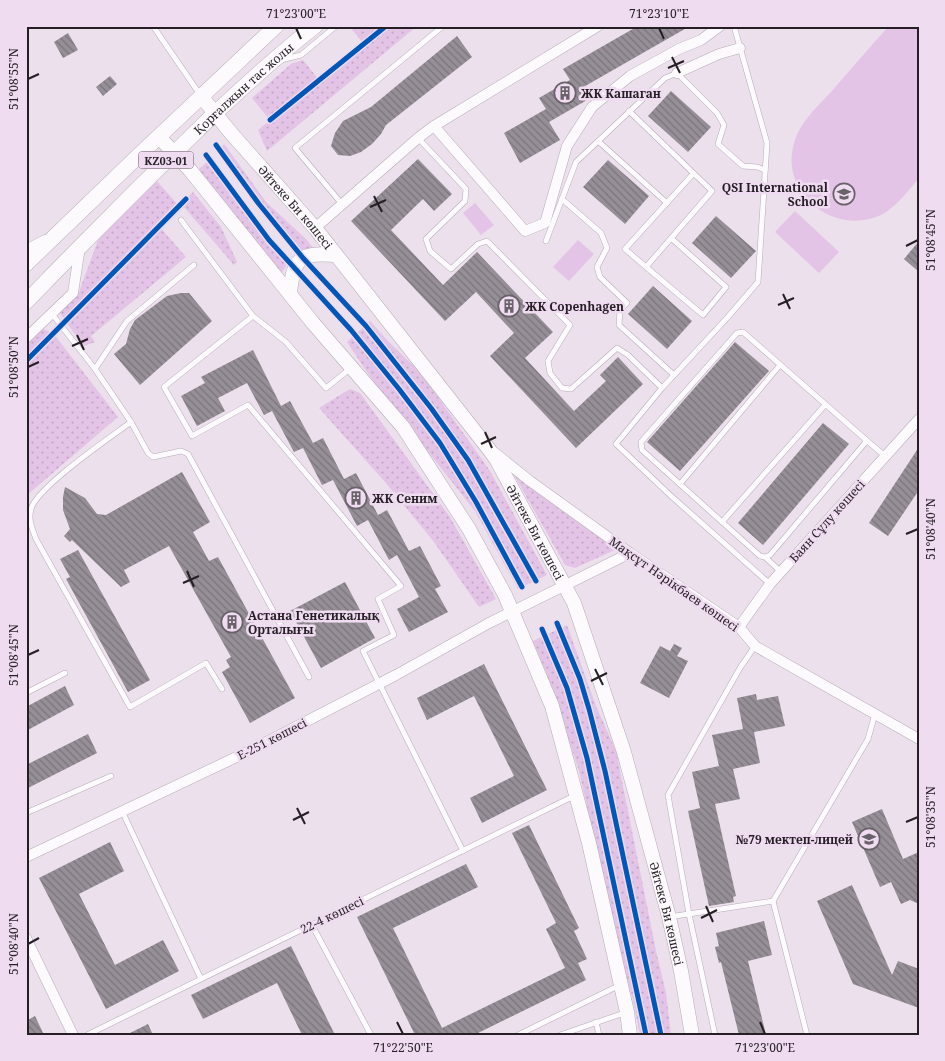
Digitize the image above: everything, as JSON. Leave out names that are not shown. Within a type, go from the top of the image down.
[{"type":"main road","name":"Қорғалжын тас жолы","points":[[26,302],[174,153],[271,63],[315,26]]},
{"type":"main road","name":"Қорғалжын тас жолы","points":[[26,264],[270,28]]},
{"type":"street","points":[[315,228],[434,126],[598,26]]},
{"type":"street","points":[[434,126],[525,231],[545,223],[567,146],[592,107],[630,76],[679,49],[701,40],[720,26]]},
{"type":"street","points":[[677,73],[719,54],[740,48]]},
{"type":"street","name":"Әйтеке Би көшесі","points":[[201,96],[315,228],[488,448],[496,459],[574,603],[624,752],[669,917],[692,1035]]},
{"type":"street","points":[[159,137],[190,170],[313,323],[403,427],[469,529],[514,611],[552,706],[576,795],[621,984],[630,1035]]},
{"type":"street","points":[[26,250],[59,232]]},
{"type":"street","points":[[26,338],[73,293],[80,246]]},
{"type":"street","points":[[290,294],[294,269],[303,258],[308,255],[318,254],[335,255]]},
{"type":"street","name":"Баян Сұлу көшесі","points":[[739,627],[770,584],[919,420]]},
{"type":"street","name":"Мақсұт Нәрікбаев көшесі","points":[[488,448],[530,481],[630,553],[739,627],[755,646],[919,739]]},
{"type":"street","name":"Е-251 көшесі","points":[[26,857],[248,752],[514,611],[630,553]]},
{"type":"street","points":[[26,938],[73,1035]]},
{"type":"lane","points":[[153,26],[201,96]]},
{"type":"lane","points":[[271,63],[301,56],[336,26]]},
{"type":"lane","points":[[342,204],[295,148],[443,26]]},
{"type":"lane","points":[[734,26],[767,143],[758,282],[662,388],[616,444],[770,584]]},
{"type":"lane","points":[[546,241],[576,162],[665,78],[677,73],[717,113],[724,125],[718,144],[742,166],[757,167],[765,170]]},
{"type":"lane","points":[[629,111],[712,191],[646,267]]},
{"type":"lane","points":[[418,138],[466,189],[465,201],[426,239],[430,251],[451,269],[478,244],[487,241],[570,325],[548,361],[550,373],[562,388],[571,389],[617,348],[628,355],[662,388]]},
{"type":"lane","points":[[598,142],[667,203]]},
{"type":"lane","points":[[671,238],[726,287],[703,315],[625,249],[693,174]]},
{"type":"lane","points":[[562,199],[601,233],[607,248],[597,267],[600,277],[627,303],[620,310],[619,325],[674,375]]},
{"type":"lane","points":[[181,220],[253,316],[286,342],[326,388],[352,367]]},
{"type":"lane","points":[[95,369],[127,321],[194,265]]},
{"type":"lane","points":[[52,314],[95,369],[131,422],[148,453],[153,457],[182,451],[188,454],[309,677]]},
{"type":"lane","points":[[253,316],[164,387],[192,436],[248,405],[401,586],[378,599],[394,635],[363,652],[463,851]]},
{"type":"lane","points":[[782,572],[765,557],[760,556],[642,450],[641,442],[737,333],[743,332],[886,456]]},
{"type":"lane","points":[[680,484],[780,365]]},
{"type":"lane","points":[[722,522],[825,405]]},
{"type":"lane","points":[[131,422],[69,469],[44,492],[31,507],[29,520],[36,539],[130,707],[206,663],[222,689]]},
{"type":"lane","points":[[765,557],[770,555],[865,443],[865,439]]},
{"type":"lane","points":[[715,1035],[689,914],[668,795],[740,668],[755,646]]},
{"type":"lane","points":[[26,693],[65,673]]},
{"type":"lane","points":[[807,1035],[773,901],[868,739],[875,714]]},
{"type":"lane","points":[[26,813],[111,776]]},
{"type":"lane","name":"22-4 көшесі","points":[[87,1035],[576,795]]},
{"type":"lane","points":[[122,811],[201,979]]},
{"type":"lane","points":[[669,917],[773,901]]},
{"type":"lane","points":[[312,925],[371,1035]]},
{"type":"lane","points":[[518,1035],[621,984]]},
{"type":"lane","points":[[560,1035],[627,1012]]},
{"type":"lane","points":[[596,1022],[599,1035]]},
{"type":"shaded area","points":[[349,26],[386,26],[363,43]]},
{"type":"shaded area","points":[[390,26],[417,26],[267,151],[258,130],[270,120],[252,98],[291,64],[303,60],[319,80],[294,101]]},
{"type":"shaded area","points":[[889,26],[919,26],[919,178],[897,203],[881,215],[863,220],[845,220],[828,214],[813,205],[802,192],[794,176],[792,159],[795,140],[801,126],[810,114]]},
{"type":"shaded area","points":[[224,144],[267,203],[306,239],[314,249],[297,251],[219,150]]},
{"type":"shaded area","points":[[209,160],[288,263],[282,272],[282,278],[197,171]]},
{"type":"shaded area","points":[[157,181],[179,206],[193,192],[221,227],[237,262],[234,265],[184,207],[167,224],[163,222],[159,226],[186,257],[91,336],[95,342],[84,346],[66,322],[116,269],[65,321],[60,313],[79,292],[98,240]]},
{"type":"shaded area","points":[[475,203],[494,225],[481,235],[463,213]]},
{"type":"shaded area","points":[[795,211],[839,252],[819,273],[775,232]]},
{"type":"shaded area","points":[[578,240],[594,254],[569,281],[553,267]]},
{"type":"shaded area","points":[[370,321],[421,373],[490,471],[547,575],[518,589],[475,511],[379,390],[347,342]]},
{"type":"shaded area","points":[[43,329],[53,333],[118,417],[26,496],[26,345]]},
{"type":"shaded area","points":[[350,389],[360,393],[450,517],[496,599],[479,607],[434,542],[385,482],[319,408]]},
{"type":"shaded area","points":[[514,475],[617,549],[575,568],[565,565]]},
{"type":"shaded area","points":[[567,625],[596,706],[616,751],[666,993],[671,1035],[640,1035],[579,771],[545,670],[533,641]]},
{"type":"building","name":"ЖК Кашаган","points":[[638,26],[690,26],[580,89],[587,100],[549,122],[560,140],[520,163],[504,133],[546,109],[539,98],[570,80],[563,69]]},
{"type":"building","points":[[68,33],[78,50],[63,58],[54,42]]},
{"type":"building","points":[[457,36],[472,57],[386,125],[372,144],[361,152],[350,156],[338,155],[331,146],[335,133],[343,121],[371,107]]},
{"type":"building","points":[[110,76],[117,84],[103,96],[96,87]]},
{"type":"building","points":[[671,91],[711,127],[688,152],[648,116]]},
{"type":"building","name":"ЖК Copenhagen","points":[[418,159],[452,194],[434,211],[423,199],[391,230],[443,285],[477,252],[553,332],[525,358],[574,411],[606,381],[600,375],[618,357],[643,384],[576,448],[490,356],[514,333],[476,292],[445,321],[351,221]]},
{"type":"building","points":[[608,160],[649,196],[625,224],[583,187]]},
{"type":"building","points":[[716,216],[756,251],[731,278],[692,243]]},
{"type":"building","points":[[919,241],[919,272],[904,259]]},
{"type":"building","points":[[653,286],[692,321],[667,349],[628,314]]},
{"type":"building","points":[[189,293],[212,321],[140,385],[114,354],[126,344],[130,329],[135,320],[167,296]]},
{"type":"building","points":[[735,342],[769,371],[680,471],[647,442]]},
{"type":"building","name":"ЖК Сеним","points":[[253,350],[281,406],[290,401],[313,443],[323,438],[344,479],[356,473],[378,515],[387,510],[409,551],[420,546],[441,586],[435,589],[448,612],[409,632],[397,609],[419,597],[397,555],[389,560],[368,520],[357,526],[333,480],[322,485],[303,448],[294,452],[272,411],[264,415],[247,383],[218,398],[225,411],[197,426],[181,396],[205,383],[201,377]]},
{"type":"building","points":[[823,423],[849,444],[763,545],[738,523]]},
{"type":"building","points":[[919,447],[919,490],[888,536],[869,523]]},
{"type":"building","name":"Астана Генетикалық Орталығы","points":[[182,472],[210,522],[193,532],[209,561],[218,557],[295,698],[250,723],[222,672],[230,667],[226,660],[231,657],[169,546],[124,570],[130,582],[121,587],[72,540],[70,542],[64,536],[70,529],[63,510],[65,487],[85,498],[97,514],[106,515]]},
{"type":"building","points":[[78,550],[150,680],[128,692],[66,579],[70,577],[60,559]]},
{"type":"building","points":[[345,582],[375,638],[321,668],[290,611]]},
{"type":"building","points":[[674,644],[682,648],[677,656],[688,661],[669,698],[640,683],[660,646],[670,651]]},
{"type":"building","points":[[484,664],[547,790],[482,823],[470,798],[514,776],[474,696],[427,720],[417,698]]},
{"type":"building","points":[[65,686],[74,705],[26,731],[26,707]]},
{"type":"building","points":[[756,694],[757,700],[778,696],[785,726],[754,732],[760,763],[733,769],[740,799],[715,804],[736,896],[733,897],[734,902],[709,906],[688,811],[700,808],[692,772],[719,766],[712,735],[743,729],[737,698]]},
{"type":"building","points":[[88,734],[97,753],[26,789],[26,765]]},
{"type":"building","points":[[882,809],[903,859],[919,852],[919,904],[910,900],[901,904],[891,882],[880,887],[852,822]]},
{"type":"building","points":[[529,825],[579,928],[574,931],[587,959],[578,963],[586,980],[474,1035],[415,1035],[357,917],[466,864],[478,887],[393,928],[442,1028],[565,968],[546,929],[556,923],[512,833]]},
{"type":"building","points":[[110,842],[124,871],[79,894],[115,965],[163,940],[179,971],[106,1009],[39,878]]},
{"type":"building","points":[[852,885],[892,975],[898,961],[919,969],[919,1008],[853,984],[817,901]]},
{"type":"building","points":[[764,921],[772,955],[748,961],[766,1035],[739,1035],[721,962],[719,963],[715,947],[719,946],[716,933]]},
{"type":"building","points":[[291,946],[335,1035],[302,1035],[277,983],[203,1019],[191,995]]},
{"type":"building","points":[[35,1016],[44,1035],[26,1035],[26,1021]]},
{"type":"building","points":[[148,1024],[153,1035],[126,1035]]},
{"type":"cycle path","points":[[270,120],[386,26]]},
{"type":"cycle path","points":[[216,145],[259,204],[303,258],[366,326],[431,408],[468,460],[536,581]]},
{"type":"cycle path","points":[[206,155],[269,240],[351,330],[440,443],[476,502],[522,587]]},
{"type":"cycle path","points":[[26,361],[186,199]]},
{"type":"cycle path","points":[[557,623],[580,679],[605,771],[661,1035]]},
{"type":"cycle path","points":[[542,629],[567,688],[587,758],[646,1035]]},
{"type":"place","name":"ЖК Кашаган","points":[[565,93]]},
{"type":"place","name":"QSI International School","points":[[844,194]]},
{"type":"place","name":"ЖК Copenhagen","points":[[509,306]]},
{"type":"place","name":"ЖК Сеним","points":[[356,498]]},
{"type":"place","name":"Астана Генетикалық Орталығы","points":[[232,622]]},
{"type":"place","name":"№79 мектеп-лицей","points":[[869,839]]}]
